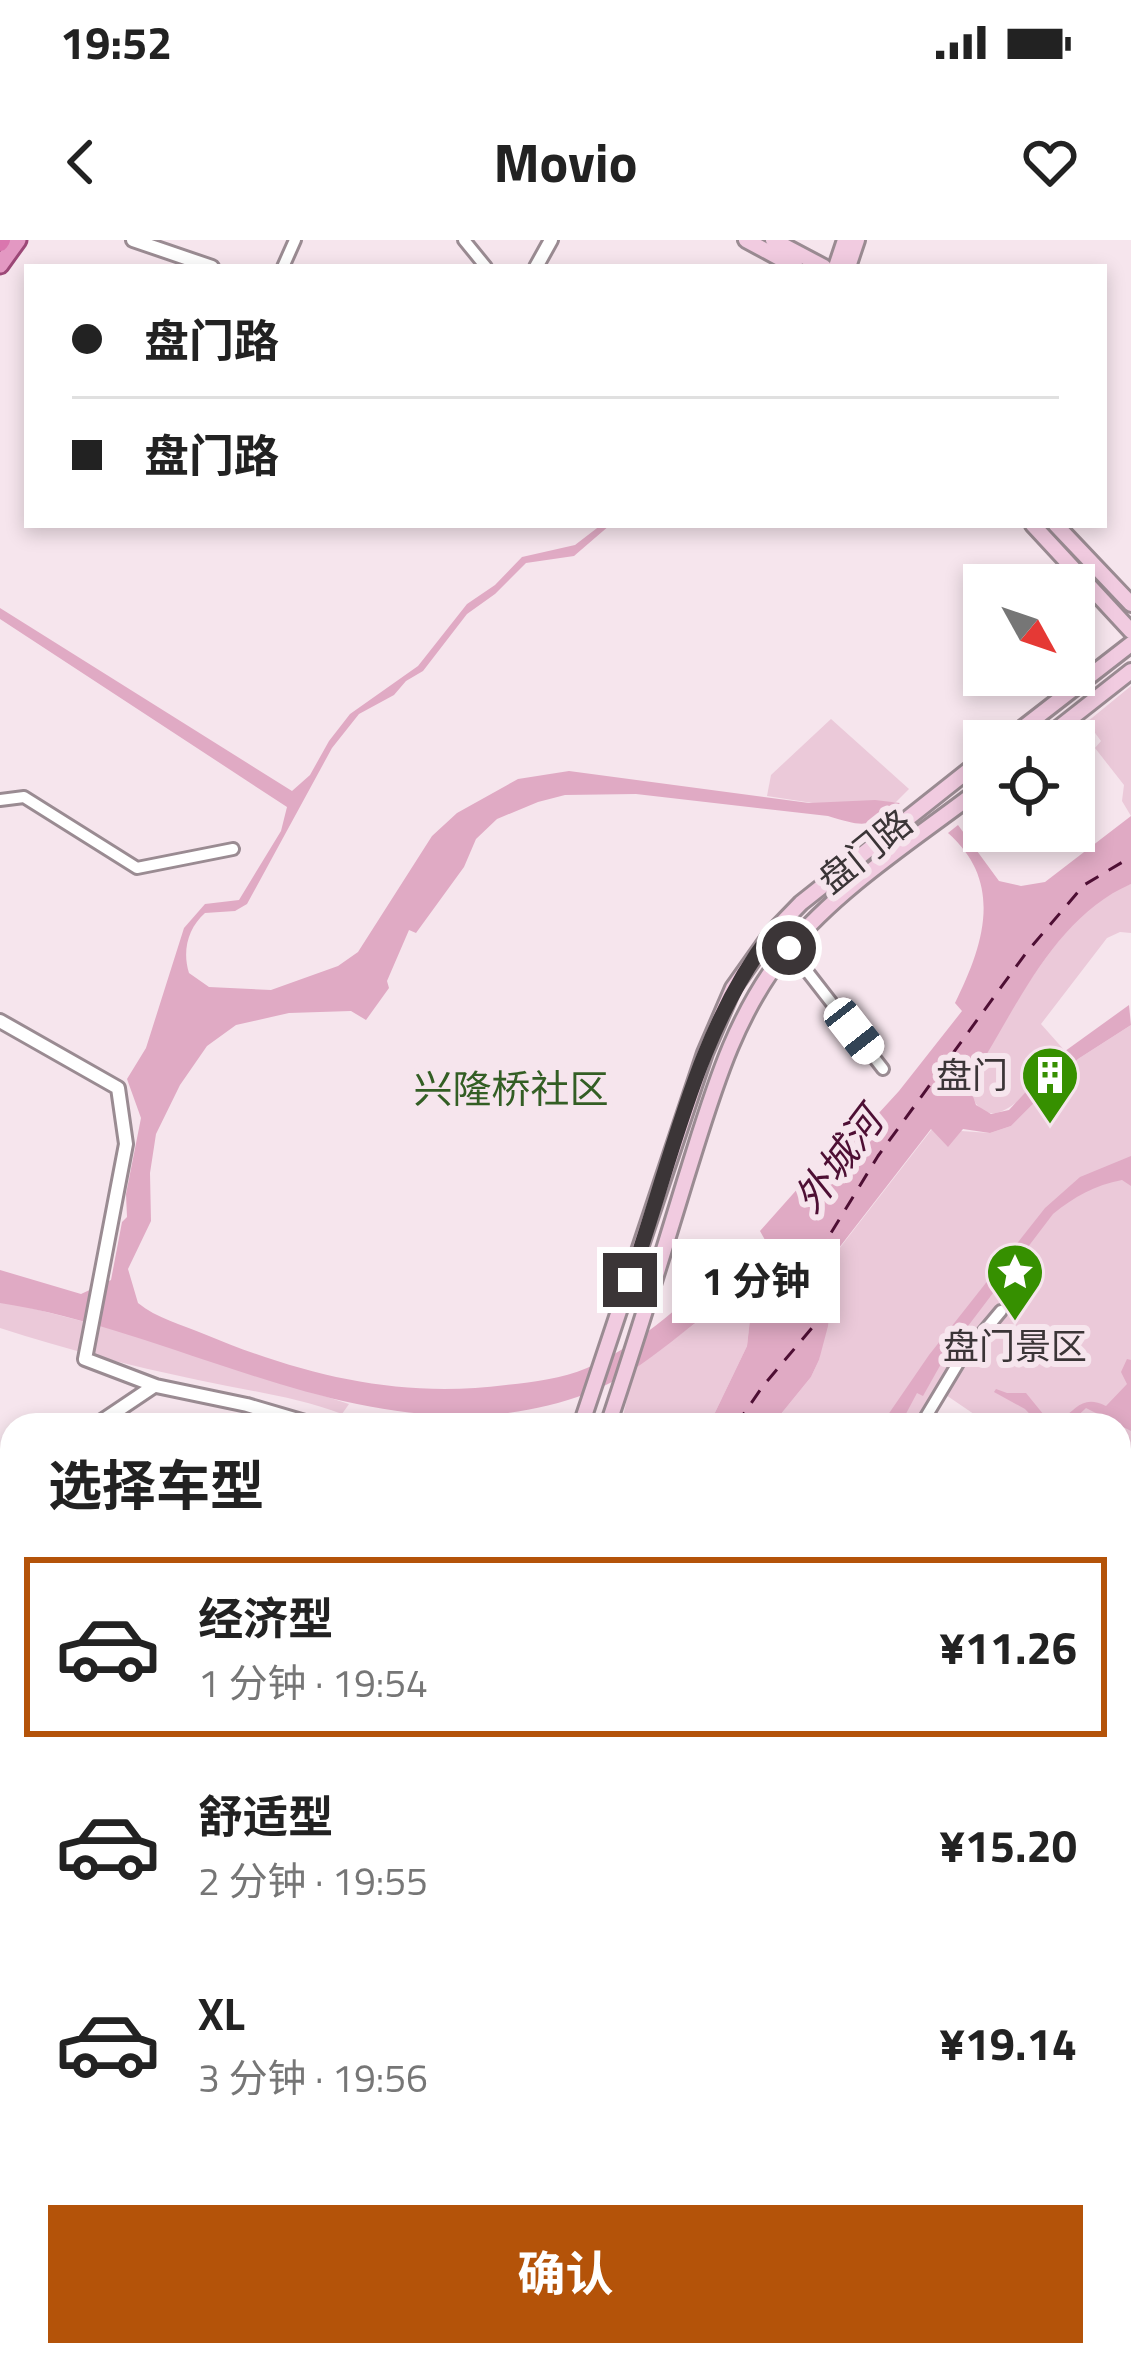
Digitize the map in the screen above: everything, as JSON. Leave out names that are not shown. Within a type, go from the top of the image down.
[{"type":"main road","points":[[0,265],[18,240]]},
{"type":"main road","points":[[746,240],[790,264]]},
{"type":"main road","points":[[773,240],[818,264]]},
{"type":"main road","points":[[1036,528],[1131,631]]},
{"type":"main road","points":[[1059,528],[1131,604]]},
{"type":"main road","points":[[1033,720],[1131,644]]},
{"type":"main road","points":[[1069,720],[1131,671]]},
{"type":"main road","name":"盘门路","points":[[585,1413],[716,1024],[734,988],[772,933],[811,895],[963,775]]},
{"type":"main road","name":"盘门路","points":[[612,1413],[732,1038],[754,996],[826,908],[963,802]]},
{"type":"street","points":[[133,240],[203,264]]},
{"type":"street","points":[[464,240],[484,264]]},
{"type":"street","points":[[0,800],[24,797],[137,868],[233,849]]},
{"type":"street","points":[[772,933],[789,948],[883,1069]]},
{"type":"street","points":[[0,1021],[118,1088],[126,1144],[85,1359],[155,1386],[275,1413]]},
{"type":"street","points":[[928,1413],[955,1368],[1001,1311]]},
{"type":"street","points":[[114,1413],[155,1386]]},
{"type":"shaded area","points":[[1131,686],[1131,816],[1122,801],[1124,785],[1095,748],[1101,741],[1095,720],[1089,720]]},
{"type":"shaded area","points":[[831,719],[909,789],[896,802],[819,804],[767,796],[771,775]]},
{"type":"shaded area","points":[[1131,884],[1131,933],[1107,938],[1041,1024],[1065,1051],[1005,1110],[994,1113],[979,1108],[973,1078],[1050,952],[1088,908]]},
{"type":"shaded area","name":"盘门景区","points":[[1131,1025],[1131,1413],[972,1413],[943,1393],[930,1413],[782,1413],[819,1360],[835,1254],[932,1129],[990,1133],[1011,1126],[1078,1059]]},
{"type":"shaded area","points":[[745,1287],[753,1292],[747,1346],[715,1413],[624,1413],[634,1368]]},
{"type":"shaded area","points":[[0,1300],[124,1332],[349,1404],[339,1413],[148,1369],[0,1328]]},
{"type":"water","name":"外城河","points":[[597,528],[607,528],[574,556],[526,563],[467,614],[423,671],[394,695],[359,714],[332,748],[247,904],[235,911],[205,913],[194,926],[187,948],[189,973],[209,987],[271,990],[338,966],[358,952],[432,836],[457,813],[518,779],[569,771],[809,803],[900,803],[881,818],[859,824],[828,816],[636,794],[565,795],[497,819],[476,839],[464,867],[416,933],[409,930],[387,981],[389,988],[366,1020],[351,1011],[289,1013],[236,1025],[207,1046],[180,1085],[156,1134],[150,1173],[151,1221],[128,1269],[138,1303],[170,1321],[277,1361],[389,1386],[466,1389],[526,1383],[567,1375],[605,1359],[689,1298],[720,1272],[720,1263],[743,1256],[765,1240],[760,1231],[800,1186],[813,1185],[899,1091],[962,1011],[955,1003],[974,959],[983,915],[983,894],[966,852],[978,852],[999,881],[1021,886],[1045,882],[1084,852],[1095,852],[1095,844],[1131,816],[1131,884],[1081,918],[1041,965],[976,1072],[971,1090],[976,1105],[991,1114],[1009,1110],[1061,1054],[1129,1005],[1131,1025],[1078,1059],[1011,1126],[990,1133],[963,1129],[948,1147],[931,1129],[835,1253],[828,1326],[819,1360],[782,1413],[715,1413],[747,1346],[753,1292],[748,1287],[610,1383],[513,1412],[488,1413],[423,1413],[365,1406],[73,1319],[0,1303],[0,1270],[81,1294],[111,1280],[122,1222],[127,1217],[126,1194],[141,1118],[127,1079],[146,1048],[184,928],[205,904],[239,900],[281,831],[287,807],[0,619],[0,608],[292,791],[310,775],[350,714],[418,666],[467,604],[495,585],[522,557],[575,545]]},
{"type":"water","points":[[958,825],[963,832],[963,849],[948,833]]},
{"type":"water","points":[[1131,1156],[1131,1186],[1122,1180],[1103,1185],[1053,1214],[946,1355],[923,1396],[917,1393],[906,1413],[889,1413],[1045,1208],[1080,1177]]},
{"type":"water","points":[[1127,1359],[1131,1360],[1131,1413],[1096,1413],[1086,1408],[1070,1413],[1086,1402],[1106,1406],[1127,1384],[1121,1372]]},
{"type":"water","points":[[996,1389],[1026,1393],[1042,1413],[1029,1413],[994,1392]]},
{"type":"ferry route","points":[[744,1413],[827,1310],[801,1282],[878,1156],[1026,953],[1084,885],[1131,857]]},
{"type":"place","name":"盘门","points":[[1050,1126]]},
{"type":"place","name":"盘门景区","points":[[1015,1323]]},
{"type":"district","name":"兴隆桥社区","points":[[511,1089]]},
{"type":"route","points":[[630,1280],[727,998],[772,933],[789,948]]}]
